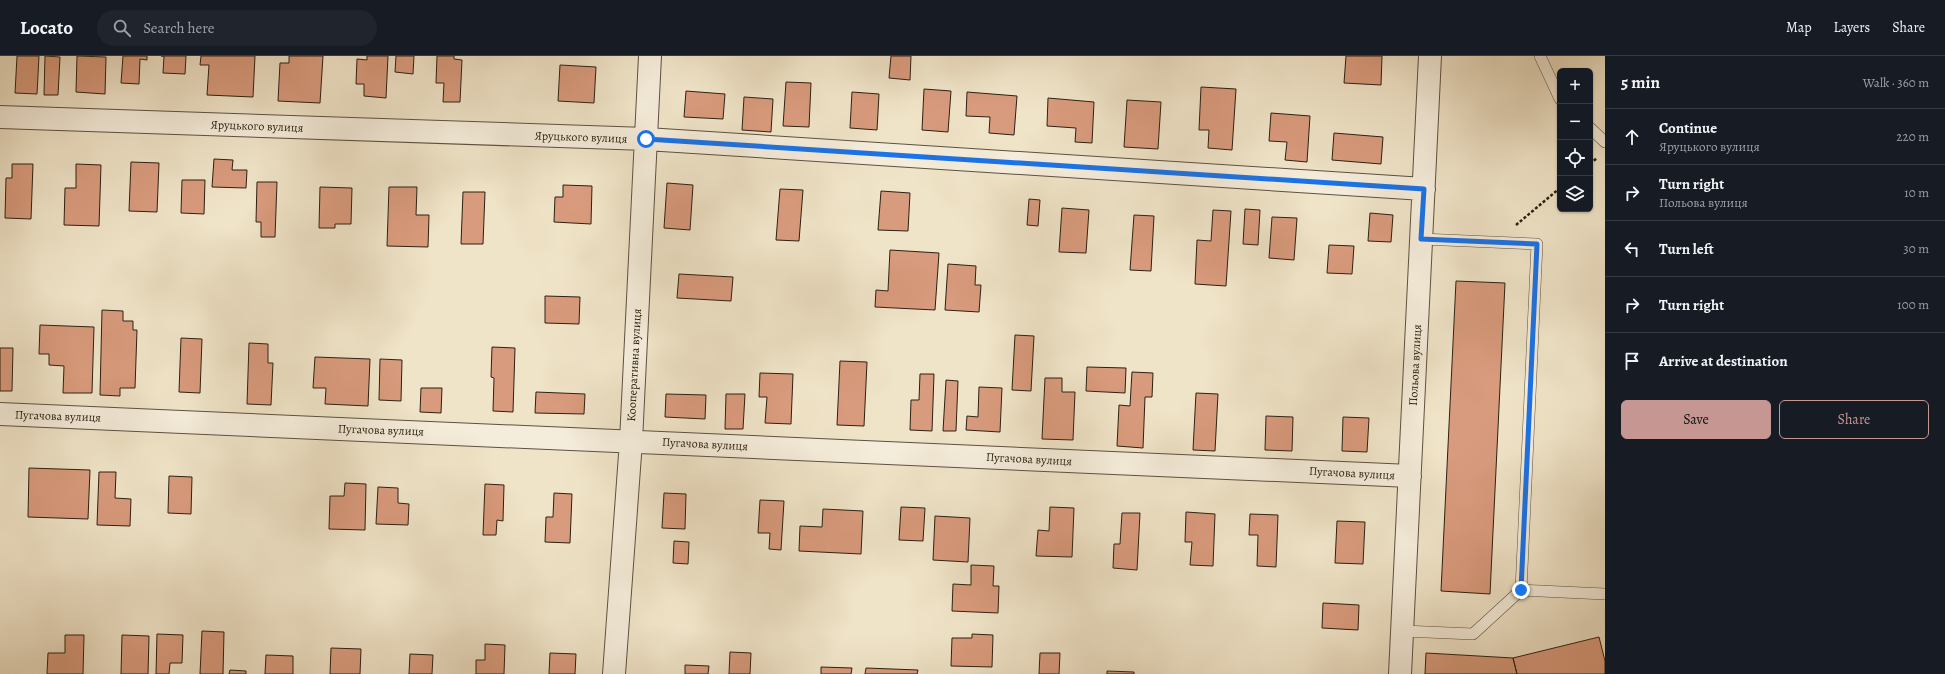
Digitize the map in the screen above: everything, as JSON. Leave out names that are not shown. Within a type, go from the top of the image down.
[{"type":"street","name":"Кооперативна вулиця","points":[[614,674],[630,441],[650,56]]},
{"type":"street","name":"Польова вулиця","points":[[1400,674],[1430,56]]},
{"type":"street","name":"Яруцького вулиця","points":[[0,117],[646,139],[1424,189]]},
{"type":"street","name":"Пугачова вулиця","points":[[0,414],[1410,476]]},
{"type":"lane","points":[[1540,56],[1557,93]]},
{"type":"lane","points":[[1593,131],[1605,142]]},
{"type":"lane","points":[[1403,631],[1473,634],[1521,590],[1537,244],[1421,239]]},
{"type":"lane","points":[[1521,590],[1605,594]]},
{"type":"path","points":[[1495,243],[1557,191]]},
{"type":"building","points":[[17,56],[39,56],[37,94],[15,93]]},
{"type":"building","points":[[45,56],[60,57],[58,95],[44,95]]},
{"type":"building","points":[[77,56],[106,57],[105,94],[76,92]]},
{"type":"building","points":[[123,56],[147,56],[147,60],[140,59],[139,84],[121,83]]},
{"type":"building","points":[[164,56],[186,56],[185,74],[163,73]]},
{"type":"building","points":[[201,56],[255,56],[253,97],[207,95],[209,65],[200,65]]},
{"type":"building","points":[[289,56],[323,56],[320,103],[278,101],[280,63],[289,63]]},
{"type":"building","points":[[367,56],[388,56],[386,98],[364,96],[364,84],[356,84],[357,59],[367,60]]},
{"type":"building","points":[[396,56],[414,56],[413,74],[395,72]]},
{"type":"building","points":[[437,56],[454,56],[454,59],[462,60],[460,102],[443,102],[444,83],[436,83]]},
{"type":"building","points":[[891,56],[911,56],[910,80],[889,78]]},
{"type":"building","points":[[1346,56],[1382,56],[1381,85],[1344,83]]},
{"type":"building","points":[[560,65],[596,67],[594,103],[558,101]]},
{"type":"building","points":[[786,82],[811,83],[809,127],[783,126]]},
{"type":"building","points":[[1201,87],[1236,89],[1232,150],[1208,148],[1209,130],[1199,130]]},
{"type":"building","points":[[924,89],[951,91],[948,132],[922,130]]},
{"type":"building","points":[[686,91],[725,94],[723,119],[684,117]]},
{"type":"building","points":[[852,92],[879,94],[877,130],[850,128]]},
{"type":"building","points":[[967,92],[1017,96],[1014,135],[989,133],[990,117],[966,116]]},
{"type":"building","points":[[744,97],[773,99],[771,132],[742,130]]},
{"type":"building","points":[[1048,98],[1094,102],[1092,143],[1075,142],[1076,128],[1047,126]]},
{"type":"building","points":[[1127,100],[1161,102],[1158,149],[1124,147]]},
{"type":"building","points":[[1271,113],[1310,116],[1307,162],[1285,160],[1287,142],[1269,141]]},
{"type":"building","points":[[1334,133],[1383,137],[1381,164],[1332,160]]},
{"type":"building","points":[[214,159],[233,160],[232,170],[247,170],[246,188],[212,187]]},
{"type":"building","points":[[131,162],[159,163],[157,212],[129,211]]},
{"type":"building","points":[[12,164],[33,164],[31,219],[5,218],[6,178],[12,178]]},
{"type":"building","points":[[76,164],[101,165],[99,226],[64,225],[65,188],[76,188]]},
{"type":"building","points":[[182,180],[205,180],[204,214],[181,213]]},
{"type":"building","points":[[257,182],[277,182],[275,237],[261,237],[261,222],[256,222]]},
{"type":"building","points":[[667,183],[693,185],[690,230],[664,228]]},
{"type":"building","points":[[563,185],[592,186],[591,224],[554,222],[555,197],[563,197]]},
{"type":"building","points":[[320,187],[352,188],[351,224],[335,224],[335,228],[319,228]]},
{"type":"building","points":[[389,187],[417,187],[416,215],[429,215],[428,247],[387,246]]},
{"type":"building","points":[[780,189],[803,190],[799,241],[776,240]]},
{"type":"building","points":[[881,191],[910,193],[908,231],[878,230]]},
{"type":"building","points":[[463,192],[485,192],[483,244],[461,244]]},
{"type":"building","points":[[1029,199],[1040,200],[1038,226],[1027,225]]},
{"type":"building","points":[[1062,208],[1089,210],[1086,253],[1059,252]]},
{"type":"building","points":[[1245,209],[1260,210],[1258,245],[1243,244]]},
{"type":"building","points":[[1213,210],[1231,211],[1226,286],[1195,284],[1197,240],[1211,241]]},
{"type":"building","points":[[1370,213],[1393,215],[1391,242],[1368,241]]},
{"type":"building","points":[[1134,215],[1154,216],[1151,271],[1130,270]]},
{"type":"building","points":[[1272,217],[1297,218],[1294,260],[1269,258]]},
{"type":"building","points":[[1329,245],[1354,246],[1352,274],[1327,273]]},
{"type":"building","points":[[890,250],[939,253],[935,310],[875,307],[876,290],[888,291]]},
{"type":"building","points":[[948,264],[976,266],[975,285],[981,285],[979,312],[945,310]]},
{"type":"building","points":[[679,274],[733,277],[731,301],[677,298]]},
{"type":"building","points":[[1456,281],[1505,283],[1490,594],[1441,591]]},
{"type":"building","points":[[545,296],[580,297],[579,324],[545,323]]},
{"type":"building","points":[[102,310],[123,311],[123,321],[133,321],[133,330],[137,330],[135,388],[120,388],[120,396],[100,395]]},
{"type":"building","points":[[40,325],[94,327],[92,393],[63,393],[64,366],[49,365],[49,354],[39,354]]},
{"type":"building","points":[[1015,335],[1034,336],[1031,391],[1012,390]]},
{"type":"building","points":[[181,338],[202,339],[200,393],[179,392]]},
{"type":"building","points":[[249,343],[268,344],[268,363],[273,363],[271,405],[247,404]]},
{"type":"building","points":[[492,347],[515,348],[513,412],[493,411],[494,378],[491,377]]},
{"type":"building","points":[[0,348],[13,348],[12,391],[0,391]]},
{"type":"building","points":[[315,357],[370,359],[368,406],[325,404],[326,388],[313,388]]},
{"type":"building","points":[[380,359],[402,360],[401,401],[379,400]]},
{"type":"building","points":[[840,361],[867,362],[864,426],[837,425]]},
{"type":"building","points":[[1087,367],[1126,368],[1125,393],[1086,391]]},
{"type":"building","points":[[1132,372],[1153,373],[1152,397],[1145,397],[1143,448],[1117,446],[1119,405],[1130,406]]},
{"type":"building","points":[[760,373],[793,374],[791,424],[765,423],[767,397],[759,397]]},
{"type":"building","points":[[920,374],[934,374],[932,431],[910,430],[911,400],[919,400]]},
{"type":"building","points":[[1045,378],[1062,378],[1062,392],[1075,392],[1073,440],[1042,439]]},
{"type":"building","points":[[946,380],[958,381],[956,431],[943,431]]},
{"type":"building","points":[[979,387],[1002,388],[1000,432],[966,430],[967,416],[978,417]]},
{"type":"building","points":[[421,388],[442,388],[441,413],[420,412]]},
{"type":"building","points":[[536,392],[585,394],[584,414],[535,413]]},
{"type":"building","points":[[1196,393],[1218,394],[1215,451],[1193,450]]},
{"type":"building","points":[[666,394],[706,395],[705,419],[665,417]]},
{"type":"building","points":[[726,394],[745,394],[743,429],[725,429]]},
{"type":"building","points":[[1266,416],[1293,417],[1292,451],[1265,450]]},
{"type":"building","points":[[1343,417],[1369,418],[1367,452],[1342,451]]},
{"type":"building","points":[[29,468],[90,470],[88,519],[28,517]]},
{"type":"building","points":[[99,472],[116,472],[115,498],[131,499],[130,526],[97,525]]},
{"type":"building","points":[[169,476],[192,477],[191,514],[168,513]]},
{"type":"building","points":[[345,483],[366,484],[365,530],[329,529],[330,496],[344,496]]},
{"type":"building","points":[[485,484],[504,485],[503,521],[497,520],[496,535],[483,535]]},
{"type":"building","points":[[378,487],[398,488],[398,503],[409,504],[408,525],[376,524]]},
{"type":"building","points":[[554,493],[572,494],[570,543],[545,542],[546,517],[553,517]]},
{"type":"building","points":[[664,493],[686,494],[685,529],[662,528]]},
{"type":"building","points":[[760,500],[784,501],[781,550],[769,549],[770,533],[758,533]]},
{"type":"building","points":[[901,507],[925,508],[923,541],[899,540]]},
{"type":"building","points":[[1050,507],[1074,508],[1072,557],[1036,556],[1038,530],[1049,531]]},
{"type":"building","points":[[823,509],[863,511],[861,554],[799,551],[800,526],[822,527]]},
{"type":"building","points":[[1186,512],[1215,514],[1213,566],[1190,565],[1192,542],[1185,542]]},
{"type":"building","points":[[1122,513],[1140,513],[1137,570],[1113,568],[1114,544],[1120,544]]},
{"type":"building","points":[[1250,514],[1278,515],[1276,567],[1257,566],[1258,535],[1249,535]]},
{"type":"building","points":[[935,516],[970,518],[968,562],[933,560]]},
{"type":"building","points":[[1337,521],[1365,522],[1363,564],[1335,563]]},
{"type":"building","points":[[674,541],[689,542],[688,564],[673,563]]},
{"type":"building","points":[[971,565],[994,566],[993,586],[999,586],[998,613],[952,611],[953,584],[971,585]]},
{"type":"building","points":[[1323,603],[1359,605],[1358,630],[1322,628]]},
{"type":"building","points":[[202,631],[224,632],[223,674],[200,674]]},
{"type":"building","points":[[157,634],[183,635],[182,663],[170,663],[169,674],[156,674]]},
{"type":"building","points":[[972,634],[993,635],[992,667],[951,666],[952,638],[972,638]]},
{"type":"building","points":[[65,635],[84,635],[83,674],[47,674],[48,653],[65,653]]},
{"type":"building","points":[[122,635],[149,636],[148,674],[121,674]]},
{"type":"building","points":[[1599,637],[1605,661],[1605,674],[1517,674],[1513,658]]},
{"type":"building","points":[[485,644],[505,645],[504,674],[476,674],[476,660],[485,660]]},
{"type":"building","points":[[331,648],[361,649],[360,674],[330,674]]},
{"type":"building","points":[[730,652],[751,653],[750,674],[729,674]]},
{"type":"building","points":[[550,653],[576,654],[575,674],[549,674]]},
{"type":"building","points":[[1040,653],[1060,653],[1059,674],[1039,674]]},
{"type":"building","points":[[1426,653],[1513,658],[1517,674],[1425,674]]},
{"type":"building","points":[[410,654],[433,655],[432,674],[409,674]]},
{"type":"building","points":[[266,655],[293,656],[293,674],[265,674]]},
{"type":"building","points":[[685,665],[709,666],[708,674],[685,674]]},
{"type":"building","points":[[821,667],[852,668],[851,674],[821,674]]},
{"type":"building","points":[[866,668],[918,670],[917,674],[865,674]]},
{"type":"building","points":[[230,670],[246,671],[246,674],[229,674]]},
{"type":"building","points":[[1107,671],[1134,672],[1134,674],[1107,674]]},
{"type":"route","points":[[646,139],[1424,189],[1421,239],[1537,244],[1521,590]]}]
